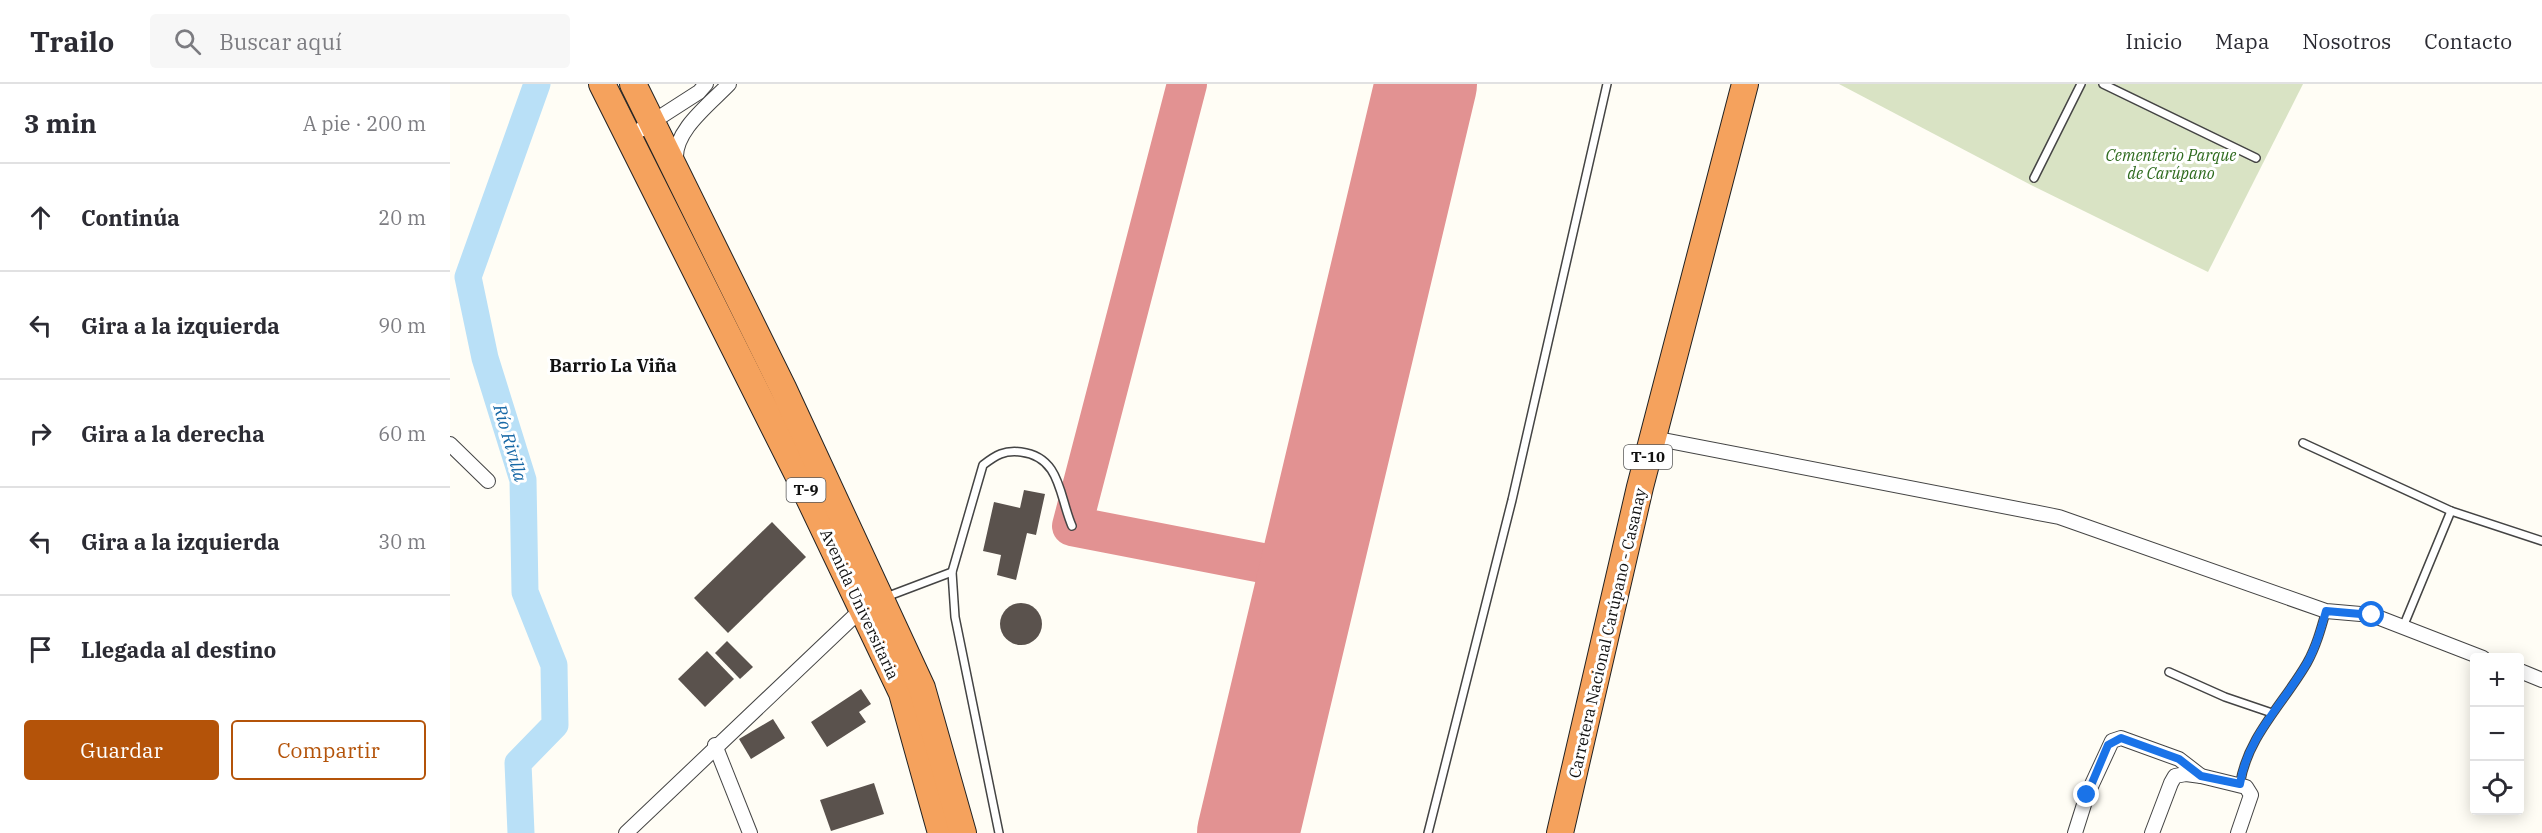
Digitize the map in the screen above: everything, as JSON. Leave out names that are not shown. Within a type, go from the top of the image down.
[{"type":"highway","name":"T-9","points":[[602,84],[635,148]]},
{"type":"highway","name":"T-9","points":[[633,84],[652,124],[672,142]]},
{"type":"highway","name":"Carretera Nacional Carúpano - Casanay","points":[[1560,833],[1653,438],[1745,84]]},
{"type":"highway","name":"Avenida Universitaria","points":[[672,142],[677,176],[783,388],[872,602],[902,693],[941,833]]},
{"type":"highway","name":"Avenida Universitaria","points":[[635,148],[872,602],[922,688],[963,833]]},
{"type":"street","points":[[635,148],[652,124],[706,84]]},
{"type":"street","points":[[635,148],[672,142],[729,84]]},
{"type":"street","points":[[1653,438],[2059,517],[2326,611],[2372,615],[2472,653]]},
{"type":"street","points":[[450,444],[488,481]]},
{"type":"street","points":[[626,833],[715,745],[872,602]]},
{"type":"street","points":[[2524,673],[2542,680]]},
{"type":"street","points":[[2075,833],[2087,795],[2112,741],[2121,738],[2179,759],[2201,776]]},
{"type":"street","points":[[715,745],[750,833]]},
{"type":"street","points":[[2152,833],[2175,776],[2180,774],[2240,784],[2251,795],[2238,833]]},
{"type":"lane","points":[[1428,833],[1512,500],[1607,84]]},
{"type":"lane","points":[[2034,178],[2081,84]]},
{"type":"lane","points":[[2103,84],[2256,158]]},
{"type":"lane","points":[[2303,442],[2451,511],[2542,541]]},
{"type":"lane","points":[[999,833],[956,617],[952,572],[983,465],[996,454],[1009,451],[1029,453],[1044,460],[1060,484],[1064,507],[1072,526]]},
{"type":"lane","points":[[2403,627],[2451,511]]},
{"type":"lane","points":[[872,602],[952,572]]},
{"type":"lane","points":[[2240,784],[2247,754],[2272,713],[2308,662],[2316,645],[2326,611]]},
{"type":"lane","points":[[2169,672],[2225,697],[2272,713]]},
{"type":"green space","name":"Cementerio Parque de Carúpano","points":[[1839,84],[2303,84],[2208,272],[2031,185]]},
{"type":"building","points":[[1024,490],[1045,494],[1036,535],[1027,533],[1016,580],[997,575],[1001,555],[983,551],[994,502],[1020,508]]},
{"type":"building","points":[[772,522],[806,557],[728,633],[694,598]]},
{"type":"building","points":[[1021,603],[1036,609],[1042,624],[1036,639],[1021,645],[1006,639],[1000,624],[1006,609]]},
{"type":"building","points":[[727,641],[753,667],[740,679],[715,653]]},
{"type":"building","points":[[707,651],[734,679],[705,707],[678,679]]},
{"type":"building","points":[[861,689],[871,704],[859,712],[866,722],[827,747],[811,722]]},
{"type":"building","points":[[773,719],[785,738],[751,759],[739,739]]},
{"type":"building","points":[[874,783],[884,814],[831,831],[820,800]]},
{"type":"waterway","name":"Río Rivilla","points":[[521,833],[518,763],[555,725],[554,665],[525,592],[523,480],[485,358],[468,277],[537,84]]},
{"type":"taxiway","points":[[1187,84],[1072,526],[1309,572]]},
{"type":"runway","points":[[1248,833],[1426,84]]},
{"type":"district","name":"Barrio La Viña","points":[[613,366]]},
{"type":"route","points":[[2087,795],[2108,745],[2121,738],[2179,759],[2193,767],[2201,776],[2240,784],[2247,754],[2272,713],[2308,662],[2316,645],[2326,611],[2372,615]]}]
